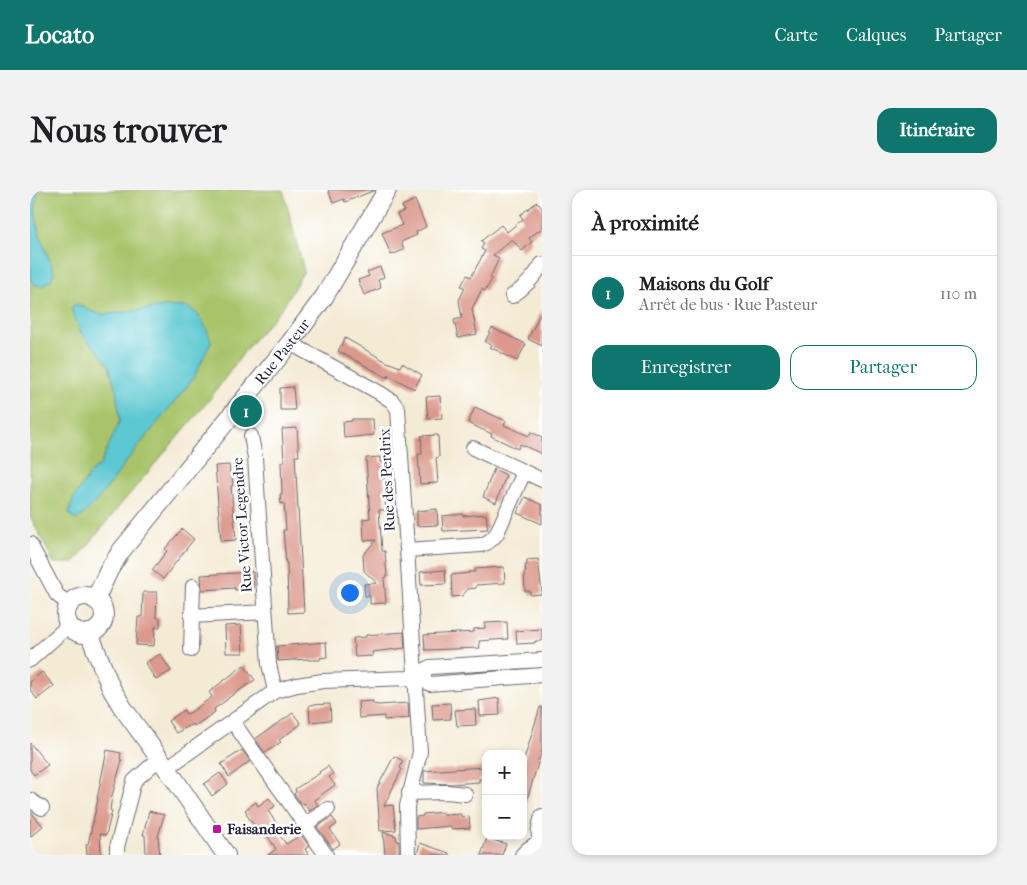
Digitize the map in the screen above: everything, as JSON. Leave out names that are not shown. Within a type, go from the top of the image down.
[{"type":"street","name":"Rue Pasteur","points":[[95,600],[109,570],[121,551],[290,343],[324,296],[387,190]]},
{"type":"street","points":[[512,296],[525,288],[542,264]]},
{"type":"street","name":"Rue des Perdrix","points":[[290,343],[380,393],[392,401],[398,409],[420,752],[409,793],[406,815],[408,855]]},
{"type":"street","name":"Rue Victor Legendre","points":[[251,436],[255,458],[269,664],[275,691]]},
{"type":"street","points":[[473,448],[542,480]]},
{"type":"street","points":[[407,550],[488,543],[497,533],[524,472]]},
{"type":"street","points":[[33,558],[57,595],[70,604]]},
{"type":"street","points":[[191,650],[193,586]]},
{"type":"street","points":[[80,597],[89,597],[95,600],[102,608],[103,616],[100,626],[89,633],[77,632],[69,625],[66,619],[66,610],[70,604],[80,597]]},
{"type":"street","name":"Rue Victor Legendre","points":[[191,616],[265,612]]},
{"type":"street","points":[[30,660],[69,625]]},
{"type":"street","points":[[89,633],[111,688],[123,708],[226,855]]},
{"type":"street","points":[[117,855],[117,847],[134,781],[233,722],[275,691],[297,684],[323,681],[416,676],[430,667],[542,660]]},
{"type":"street","points":[[494,664],[542,686]]},
{"type":"street","points":[[416,676],[430,684],[542,675]]},
{"type":"street","points":[[233,722],[326,855]]},
{"type":"street","points":[[409,793],[447,792],[465,794]]},
{"type":"street","points":[[30,800],[42,808]]},
{"type":"street","points":[[306,824],[328,808]]},
{"type":"street","points":[[522,855],[528,849],[541,842],[538,832],[542,816]]},
{"type":"green space","points":[[30,190],[283,190],[304,271],[282,308],[247,348],[209,400],[74,563],[54,563],[30,516]]},
{"type":"water","points":[[30,190],[38,190],[36,202],[37,222],[42,242],[54,272],[51,280],[42,286],[35,285],[30,279]]},
{"type":"water","points":[[76,304],[102,314],[162,307],[191,309],[204,324],[211,342],[193,379],[101,495],[86,512],[75,520],[69,513],[73,499],[91,472],[100,465],[120,420],[116,390],[109,366],[99,352],[82,335],[72,311],[72,307]]},
{"type":"building","points":[[328,190],[375,190],[345,202],[344,199],[333,203]]},
{"type":"building","points":[[415,200],[426,227],[416,232],[417,235],[401,242],[404,250],[391,255],[382,233],[402,225],[397,214],[404,211],[402,206]]},
{"type":"building","points":[[537,202],[542,208],[542,228],[529,238],[532,242],[522,251],[512,239],[493,255],[499,258],[490,278],[492,279],[485,291],[482,289],[472,309],[477,334],[458,338],[454,320],[462,318],[459,300],[465,288],[461,286],[467,275],[471,277],[485,251],[481,249],[484,243],[481,241],[501,225],[507,232],[523,219],[520,215]]},
{"type":"building","points":[[380,267],[384,277],[378,280],[381,288],[364,295],[358,280],[369,276],[367,272]]},
{"type":"building","points":[[542,310],[542,346],[528,339]]},
{"type":"building","points":[[492,328],[526,344],[517,361],[490,347],[492,345],[485,342]]},
{"type":"building","points":[[345,338],[387,362],[400,367],[402,363],[422,375],[414,389],[389,375],[388,378],[338,351]]},
{"type":"building","points":[[293,387],[295,410],[280,410],[280,388]]},
{"type":"building","points":[[440,396],[442,418],[428,419],[426,397]]},
{"type":"building","points":[[475,407],[506,421],[504,425],[529,436],[531,432],[542,437],[542,454],[520,444],[518,449],[468,423]]},
{"type":"building","points":[[352,419],[373,419],[374,435],[344,438],[343,422],[352,421]]},
{"type":"building","points":[[297,428],[299,456],[295,456],[304,612],[288,613],[287,563],[283,530],[286,530],[284,503],[281,504],[280,494],[282,494],[281,462],[284,461],[282,429]]},
{"type":"building","points":[[438,435],[439,457],[436,458],[438,483],[420,484],[418,454],[422,454],[421,436]]},
{"type":"building","points":[[380,457],[380,462],[383,462],[386,510],[379,510],[382,551],[385,551],[387,577],[384,578],[386,603],[370,604],[370,596],[365,596],[364,584],[377,583],[364,571],[363,555],[376,540],[364,541],[363,519],[370,518],[366,458]]},
{"type":"building","points":[[229,465],[230,474],[232,474],[233,486],[231,486],[236,540],[221,541],[215,466]]},
{"type":"building","points":[[494,469],[506,475],[496,503],[483,497]]},
{"type":"building","points":[[525,497],[542,505],[542,524],[517,513]]},
{"type":"building","points":[[437,509],[438,525],[417,526],[417,511]]},
{"type":"building","points":[[463,514],[463,516],[486,514],[488,529],[443,531],[442,516]]},
{"type":"building","points":[[182,529],[194,539],[163,579],[152,570],[167,551],[165,549]]},
{"type":"building","points":[[538,559],[542,594],[530,595],[530,591],[525,591],[525,565],[527,565],[527,560]]},
{"type":"building","points":[[504,567],[505,583],[476,585],[476,588],[468,589],[462,596],[452,597],[451,575],[475,572],[475,569]]},
{"type":"building","points":[[445,570],[446,584],[421,585],[420,572]]},
{"type":"building","points":[[253,572],[254,588],[202,590],[201,575]]},
{"type":"building","points":[[143,592],[157,592],[156,617],[160,618],[160,627],[155,627],[154,646],[136,645],[138,617],[142,617]]},
{"type":"building","points":[[507,622],[508,639],[479,641],[480,648],[425,650],[424,635],[474,632],[474,629],[485,628],[485,623]]},
{"type":"building","points":[[241,625],[243,653],[226,653],[225,626]]},
{"type":"building","points":[[542,629],[542,641],[517,644],[516,631]]},
{"type":"building","points":[[404,632],[405,648],[372,652],[373,656],[355,657],[353,638]]},
{"type":"building","points":[[326,642],[327,657],[320,658],[320,660],[278,661],[277,646]]},
{"type":"building","points":[[160,654],[171,671],[156,680],[145,663]]},
{"type":"building","points":[[244,665],[255,680],[228,698],[214,709],[215,712],[199,723],[176,733],[168,721],[184,710],[186,714],[191,712],[212,697],[209,692]]},
{"type":"building","points":[[42,672],[54,686],[37,699],[30,690],[30,682]]},
{"type":"building","points":[[499,698],[500,715],[480,716],[479,701]]},
{"type":"building","points":[[373,701],[373,704],[379,705],[408,703],[409,718],[384,720],[384,716],[359,718],[358,702]]},
{"type":"building","points":[[450,703],[451,719],[433,720],[432,704]]},
{"type":"building","points":[[330,704],[331,720],[310,722],[309,705]]},
{"type":"building","points":[[540,707],[542,707],[542,750],[527,800],[527,750]]},
{"type":"building","points":[[475,709],[476,725],[457,726],[455,710]]},
{"type":"building","points":[[293,713],[301,724],[265,753],[255,739]]},
{"type":"building","points":[[30,743],[48,765],[34,775],[30,770]]},
{"type":"building","points":[[107,750],[121,753],[120,759],[122,760],[112,796],[110,810],[112,811],[106,835],[100,834],[101,855],[87,855],[86,844],[88,844]]},
{"type":"building","points":[[242,750],[250,761],[229,777],[221,764]]},
{"type":"building","points":[[394,756],[403,761],[400,768],[402,769],[384,806],[393,805],[396,830],[380,831],[377,788]]},
{"type":"building","points":[[328,766],[333,774],[329,777],[335,785],[314,800],[318,805],[309,811],[304,803],[302,805],[294,794],[296,792],[295,789]]},
{"type":"building","points":[[482,767],[482,779],[479,779],[479,782],[452,784],[424,783],[424,771]]},
{"type":"building","points":[[220,773],[228,784],[212,796],[204,784]]},
{"type":"building","points":[[269,798],[275,806],[268,811],[277,824],[273,826],[286,844],[301,835],[309,846],[305,849],[309,855],[268,855],[276,849],[265,832],[262,834],[258,831],[245,810],[256,802],[258,806]]},
{"type":"building","points":[[30,811],[43,826],[30,837]]},
{"type":"building","points":[[149,811],[164,815],[158,837],[160,855],[146,855],[145,835],[143,835]]},
{"type":"building","points":[[443,812],[443,815],[461,814],[461,817],[469,816],[470,828],[451,829],[451,826],[416,829],[416,817],[423,816],[423,814]]},
{"type":"building","points":[[332,817],[337,824],[330,829],[340,844],[333,849],[317,827]]},
{"type":"building","points":[[383,832],[396,836],[397,841],[399,841],[399,855],[385,855]]},
{"type":"building","points":[[486,840],[506,844],[502,855],[481,855]]},
{"type":"building","points":[[420,843],[449,853],[449,855],[417,855]]},
{"type":"place","name":"Maisons du Golf","points":[[246,411]]},
{"type":"place","name":"Faisanderie","points":[[217,829]]}]
